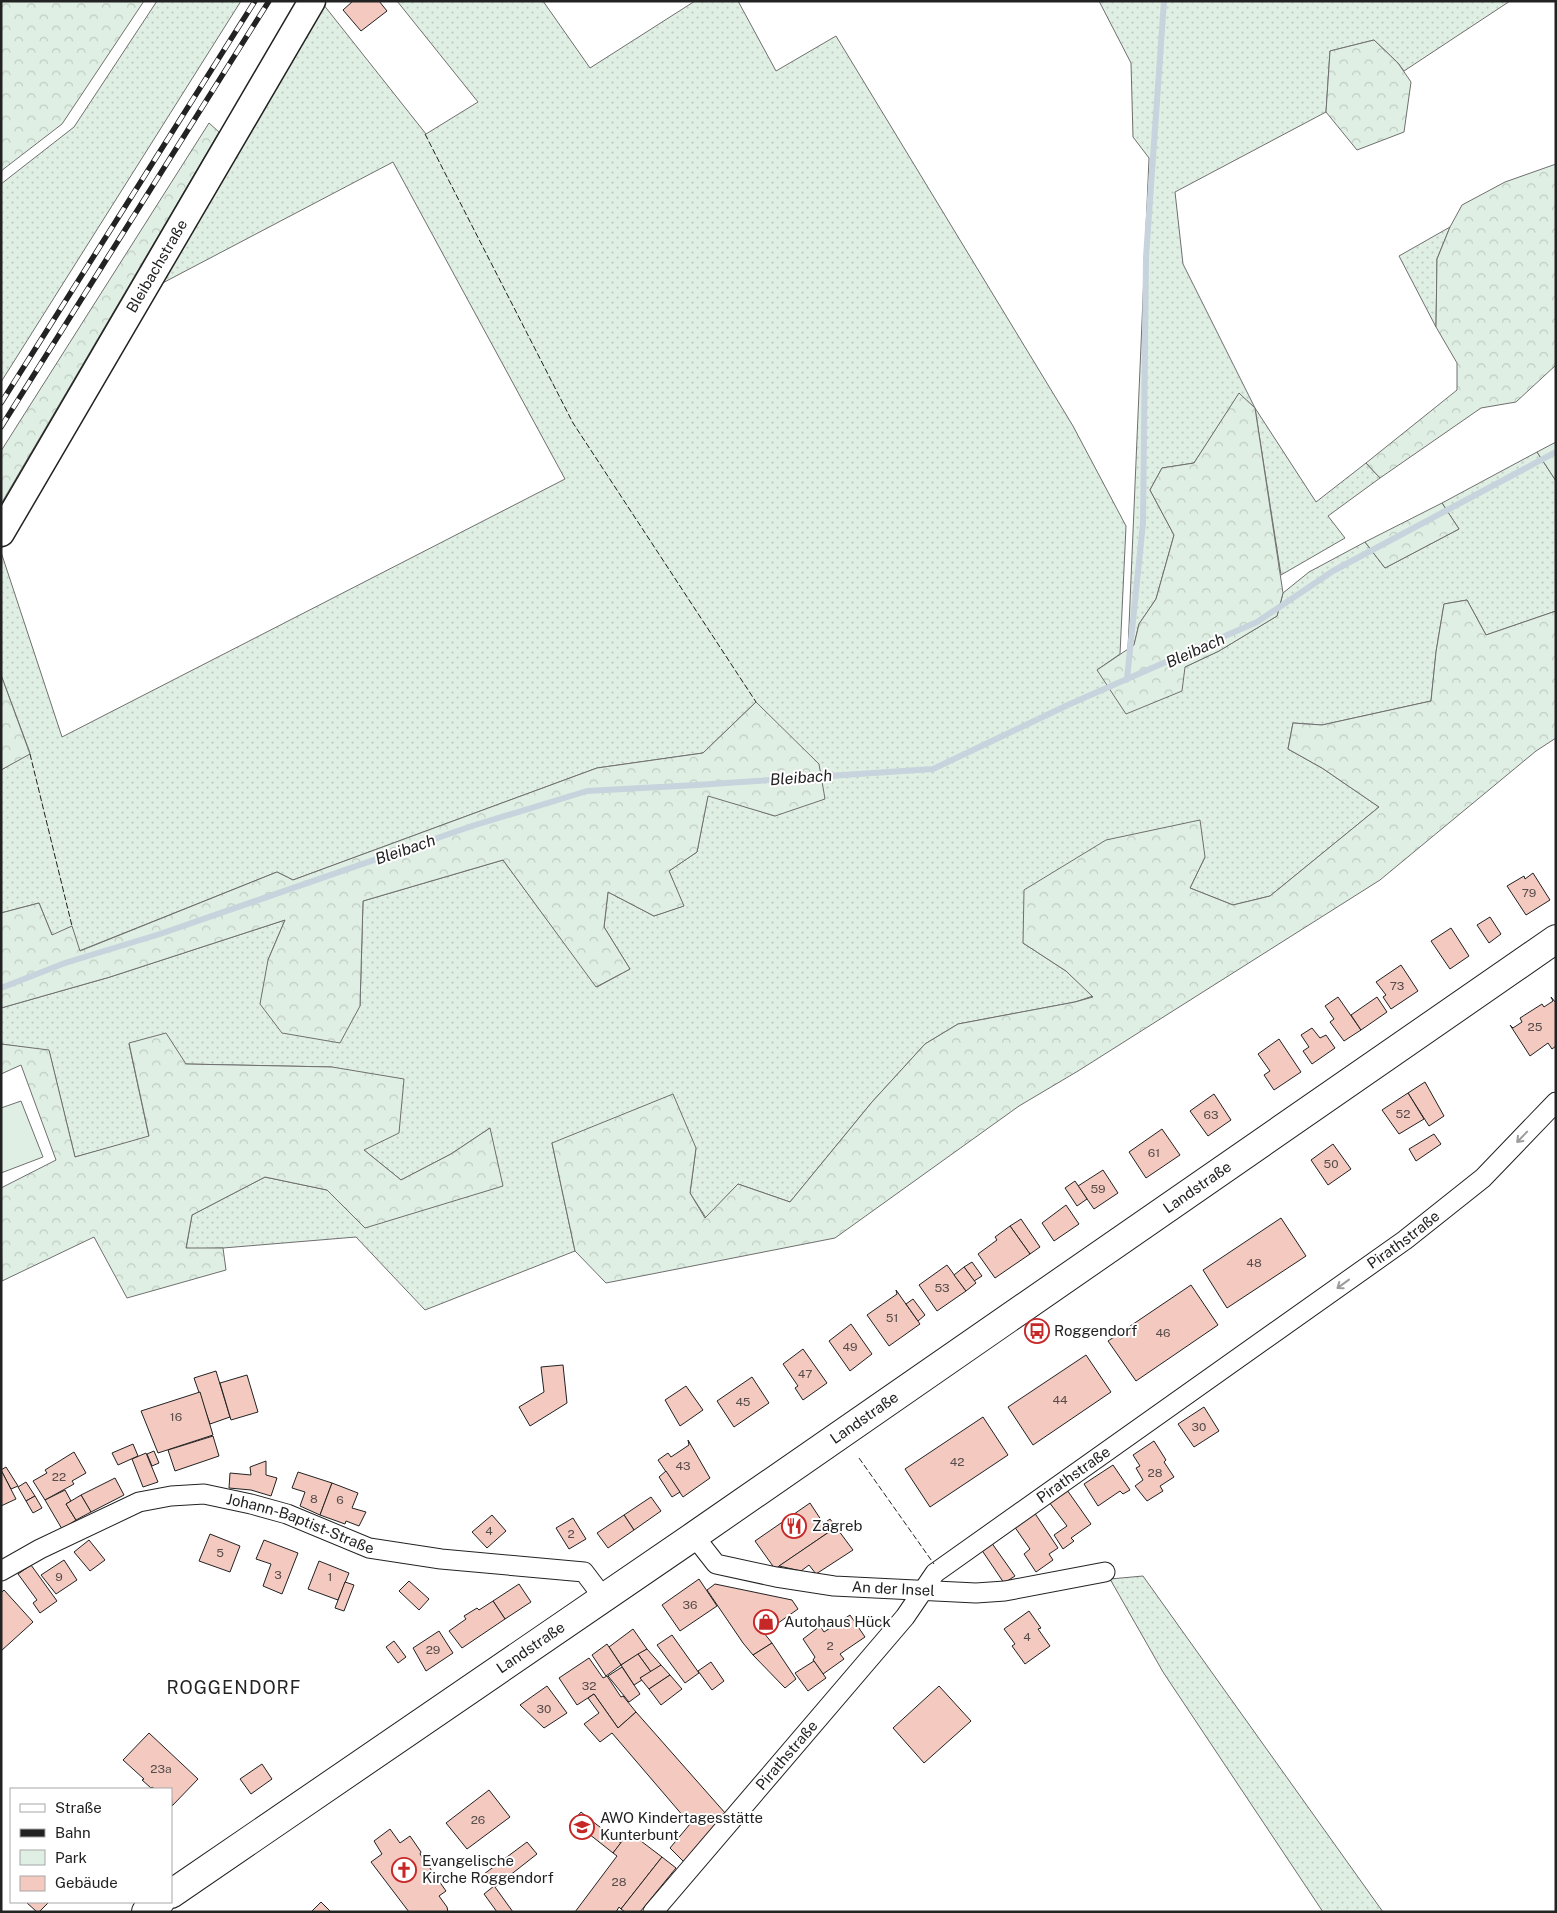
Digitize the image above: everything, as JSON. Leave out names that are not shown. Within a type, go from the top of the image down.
[{"type":"main road","name":"Bleibachstraße","points":[[1,533],[312,1]]},
{"type":"main road","name":"Landstraße","points":[[172,1893],[694,1536],[1556,939]]},
{"type":"main road","points":[[146,1912],[159,1903]]},
{"type":"street","name":"Pirathstraße","points":[[653,1912],[905,1617],[935,1573],[1208,1381],[1444,1209],[1483,1178],[1556,1102]]},
{"type":"street","name":"Johann-Baptist-Straße","points":[[1,1571],[40,1549],[139,1502],[171,1496],[204,1494],[287,1514],[369,1548],[441,1559],[584,1572],[603,1598]]},
{"type":"street","name":"An der Insel","points":[[694,1536],[716,1564],[776,1578],[824,1584],[976,1594],[1005,1591],[1105,1572]]},
{"type":"green space","points":[[1,1],[144,1],[62,124],[1,171]]},
{"type":"green space","points":[[157,1],[241,1],[1,382],[1,184],[74,127]]},
{"type":"green space","points":[[397,1],[543,1],[590,68],[695,1],[738,1],[776,71],[836,36],[1073,426],[1126,526],[1120,654],[1097,670],[1185,667],[1219,651],[1277,616],[1283,593],[1309,572],[1365,542],[1385,568],[1459,529],[1442,503],[1537,452],[1556,481],[1556,611],[1486,635],[1467,600],[1444,604],[1436,652],[1431,701],[1322,725],[1293,723],[1288,749],[1322,768],[1379,807],[1270,896],[1233,905],[1190,888],[1205,857],[1023,943],[1066,971],[1093,996],[1075,1002],[958,1024],[925,1044],[872,1102],[790,1202],[738,1184],[706,1218],[690,1193],[696,1148],[552,1143],[575,1251],[425,1310],[356,1237],[223,1248],[186,1249],[192,1215],[265,1177],[327,1190],[365,1228],[490,1128],[451,1154],[401,1180],[364,1150],[332,1067],[186,1064],[129,1044],[149,1137],[75,1157],[49,1051],[1,1044],[1,1008],[110,977],[285,920],[268,960],[360,1006],[363,901],[503,860],[597,987],[630,969],[604,927],[608,892],[654,916],[683,906],[669,871],[697,852],[708,795],[775,816],[756,702],[703,753],[597,768],[293,880],[277,872],[79,951],[52,935],[39,903],[1,913],[1,770],[30,753],[1,675],[1,552],[62,737],[565,479],[393,162],[155,287],[323,4],[426,134],[478,102]]},
{"type":"green space","points":[[1099,1],[1510,1],[1404,71],[1374,40],[1330,51],[1326,112],[1175,192],[1183,264],[1255,408],[1239,394],[1194,463],[1162,468],[1150,490],[1174,535],[1156,599],[1139,624],[1134,645],[1128,649],[1149,158],[1133,137],[1131,63]]},
{"type":"green space","points":[[1374,40],[1398,63],[1411,82],[1404,132],[1357,150],[1326,112],[1330,51]]},
{"type":"green space","points":[[209,123],[219,132],[1,504],[1,451]]},
{"type":"green space","points":[[1556,164],[1556,365],[1516,402],[1481,408],[1380,478],[1366,463],[1457,390],[1457,363],[1436,327],[1437,259],[1450,227],[1462,205],[1505,182]]},
{"type":"green space","points":[[1450,227],[1437,259],[1436,327],[1399,256]]},
{"type":"green space","points":[[1239,393],[1255,408],[1283,593],[1277,616],[1219,651],[1185,667],[1182,691],[1126,714],[1097,670],[1134,645],[1139,624],[1156,599],[1174,535],[1150,490],[1162,468],[1194,463]]},
{"type":"green space","points":[[1255,408],[1316,502],[1366,463],[1380,478],[1328,516],[1345,538],[1281,575]]},
{"type":"green space","points":[[1556,442],[1556,481],[1537,452]]},
{"type":"green space","points":[[1442,503],[1459,529],[1385,568],[1365,542]]},
{"type":"green space","points":[[1467,600],[1486,635],[1556,611],[1556,738],[1536,751],[1380,880],[1078,1071],[1019,1106],[835,1238],[606,1283],[575,1251],[552,1143],[673,1094],[696,1148],[690,1193],[705,1218],[738,1184],[790,1202],[872,1102],[925,1044],[958,1024],[1093,997],[1066,971],[1023,943],[1024,890],[1106,840],[1200,820],[1205,857],[1190,888],[1233,905],[1270,896],[1379,807],[1322,768],[1288,749],[1293,723],[1322,725],[1431,701],[1436,652],[1444,604]]},
{"type":"green space","points":[[1,675],[30,754],[1,770]]},
{"type":"green space","points":[[756,702],[819,764],[825,799],[775,816],[708,796],[697,852],[669,871],[684,906],[654,916],[608,892],[604,927],[630,969],[596,987],[503,860],[363,901],[360,1006],[340,1043],[282,1033],[260,1004],[268,960],[285,920],[110,977],[1,1008],[1,913],[39,903],[52,935],[72,926],[80,951],[277,872],[293,880],[597,768],[703,753]]},
{"type":"green space","points":[[166,1033],[186,1064],[332,1067],[404,1079],[399,1133],[364,1150],[401,1180],[451,1154],[490,1128],[503,1186],[365,1228],[327,1190],[265,1177],[192,1215],[186,1248],[223,1248],[226,1270],[127,1298],[94,1237],[2,1281],[1,1188],[56,1160],[21,1065],[1,1074],[1,1044],[49,1050],[75,1157],[149,1136],[129,1043]]},
{"type":"green space","points":[[21,1101],[43,1157],[1,1173],[1,1108]]},
{"type":"green space","points":[[1143,1576],[1383,1912],[1323,1912],[1163,1672],[1110,1579]]},
{"type":"building","points":[[353,1],[379,1],[387,11],[361,31],[343,10]]},
{"type":"building","points":[[1533,873],[1550,900],[1526,915],[1507,886],[1524,876],[1525,879]]},
{"type":"building","points":[[1490,917],[1501,934],[1489,943],[1477,925]]},
{"type":"building","points":[[1451,928],[1469,956],[1450,969],[1431,941]]},
{"type":"building","points":[[1401,965],[1418,991],[1391,1009],[1383,997],[1386,995],[1376,982]]},
{"type":"building","points":[[1338,997],[1361,1030],[1344,1041],[1330,1022],[1334,1019],[1325,1006]]},
{"type":"building","points":[[1377,997],[1387,1012],[1361,1030],[1351,1015]]},
{"type":"building","points":[[1551,997],[1556,1003],[1556,1046],[1552,1049],[1548,1043],[1530,1056],[1510,1025],[1513,1028],[1522,1022],[1520,1018],[1542,1004],[1544,1007],[1553,1001]]},
{"type":"building","points":[[1312,1028],[1320,1038],[1326,1035],[1335,1048],[1312,1064],[1303,1051],[1309,1047],[1301,1035]]},
{"type":"building","points":[[1279,1039],[1301,1072],[1274,1090],[1264,1075],[1270,1071],[1258,1054]]},
{"type":"building","points":[[1425,1082],[1444,1116],[1429,1126],[1408,1093]]},
{"type":"building","points":[[1408,1093],[1424,1119],[1399,1134],[1382,1110]]},
{"type":"building","points":[[1214,1094],[1231,1120],[1208,1136],[1190,1111]]},
{"type":"building","points":[[1162,1129],[1180,1155],[1146,1178],[1129,1152]]},
{"type":"building","points":[[1434,1134],[1441,1144],[1416,1161],[1409,1149]]},
{"type":"building","points":[[1333,1144],[1351,1169],[1328,1185],[1311,1160]]},
{"type":"building","points":[[1103,1170],[1118,1193],[1094,1209],[1078,1186]]},
{"type":"building","points":[[1075,1181],[1087,1199],[1077,1206],[1065,1188]]},
{"type":"building","points":[[1066,1205],[1079,1224],[1054,1241],[1042,1223]]},
{"type":"building","points":[[1281,1218],[1306,1256],[1227,1308],[1203,1270]]},
{"type":"building","points":[[1021,1219],[1040,1247],[1030,1254],[1010,1226]]},
{"type":"building","points":[[1010,1226],[1030,1254],[995,1278],[978,1254],[997,1240],[995,1237]]},
{"type":"building","points":[[972,1262],[982,1276],[974,1281],[964,1267]]},
{"type":"building","points":[[947,1265],[966,1291],[937,1311],[919,1285]]},
{"type":"building","points":[[964,1267],[976,1283],[966,1291],[954,1275]]},
{"type":"building","points":[[1191,1285],[1218,1325],[1136,1381],[1108,1341]]},
{"type":"building","points":[[896,1290],[920,1324],[889,1346],[867,1315],[897,1294]]},
{"type":"building","points":[[913,1299],[925,1315],[918,1321],[906,1304]]},
{"type":"building","points":[[851,1324],[872,1354],[850,1371],[829,1341]]},
{"type":"building","points":[[803,1349],[827,1383],[803,1400],[795,1388],[798,1386],[783,1364]]},
{"type":"building","points":[[1086,1355],[1111,1392],[1033,1445],[1008,1407]]},
{"type":"building","points":[[563,1365],[567,1403],[530,1426],[519,1407],[544,1392],[541,1367]]},
{"type":"building","points":[[216,1371],[230,1417],[210,1424],[194,1378]]},
{"type":"building","points":[[247,1375],[258,1412],[231,1420],[220,1383]]},
{"type":"building","points":[[752,1377],[769,1403],[734,1427],[717,1401]]},
{"type":"building","points":[[686,1386],[703,1410],[680,1426],[665,1400]]},
{"type":"building","points":[[200,1392],[213,1435],[158,1453],[141,1411]]},
{"type":"building","points":[[1204,1407],[1219,1431],[1194,1447],[1178,1424]]},
{"type":"building","points":[[983,1417],[1008,1455],[930,1507],[905,1469]]},
{"type":"building","points":[[213,1436],[219,1456],[175,1471],[168,1450]]},
{"type":"building","points":[[688,1440],[710,1478],[683,1497],[658,1460],[668,1453],[671,1457],[689,1445]]},
{"type":"building","points":[[1154,1441],[1174,1477],[1160,1486],[1163,1491],[1147,1501],[1135,1486],[1143,1480],[1136,1468],[1140,1466],[1133,1455]]},
{"type":"building","points":[[133,1444],[138,1456],[118,1465],[112,1453]]},
{"type":"building","points":[[154,1451],[159,1463],[152,1466],[147,1454]]},
{"type":"building","points":[[74,1452],[86,1473],[72,1481],[74,1484],[45,1500],[33,1481],[47,1473],[45,1470]]},
{"type":"building","points":[[146,1453],[158,1482],[143,1487],[132,1459]]},
{"type":"building","points":[[266,1461],[266,1475],[277,1478],[271,1496],[251,1490],[229,1488],[230,1473],[251,1475],[250,1467]]},
{"type":"building","points":[[1113,1465],[1130,1490],[1123,1494],[1120,1491],[1098,1506],[1084,1484]]},
{"type":"building","points":[[6,1467],[18,1486],[11,1489],[1,1470]]},
{"type":"building","points":[[1,1470],[16,1499],[1,1506]]},
{"type":"building","points":[[666,1471],[680,1492],[672,1497],[659,1477]]},
{"type":"building","points":[[298,1472],[332,1483],[320,1515],[300,1506],[305,1492],[292,1488]]},
{"type":"building","points":[[115,1478],[124,1495],[91,1512],[81,1495]]},
{"type":"building","points":[[26,1482],[35,1496],[26,1501],[18,1487]]},
{"type":"building","points":[[332,1483],[358,1493],[352,1508],[366,1512],[359,1526],[346,1521],[345,1524],[320,1515]]},
{"type":"building","points":[[65,1490],[71,1501],[66,1504],[76,1520],[62,1529],[45,1500]]},
{"type":"building","points":[[1067,1490],[1091,1524],[1071,1538],[1074,1541],[1063,1549],[1054,1535],[1067,1526],[1049,1502]]},
{"type":"building","points":[[81,1495],[91,1512],[76,1520],[66,1504]]},
{"type":"building","points":[[35,1496],[42,1508],[33,1513],[26,1501]]},
{"type":"building","points":[[651,1497],[661,1511],[634,1530],[624,1515]]},
{"type":"building","points":[[810,1503],[829,1532],[775,1569],[755,1541]]},
{"type":"building","points":[[1034,1512],[1058,1548],[1049,1554],[1053,1560],[1036,1572],[1024,1554],[1030,1549],[1014,1526]]},
{"type":"building","points":[[492,1515],[506,1531],[487,1548],[472,1532]]},
{"type":"building","points":[[624,1515],[634,1530],[608,1548],[597,1533]]},
{"type":"building","points":[[573,1518],[586,1539],[569,1549],[556,1528]]},
{"type":"building","points":[[830,1519],[853,1550],[816,1574],[809,1565],[801,1571],[779,1566],[829,1532],[823,1524]]},
{"type":"building","points":[[210,1534],[240,1546],[230,1572],[199,1561]]},
{"type":"building","points":[[89,1540],[105,1560],[90,1571],[74,1552]]},
{"type":"building","points":[[264,1540],[298,1553],[282,1594],[263,1586],[271,1564],[256,1559]]},
{"type":"building","points":[[991,1542],[1015,1576],[1004,1583],[981,1549]]},
{"type":"building","points":[[64,1560],[77,1580],[56,1594],[41,1575]]},
{"type":"building","points":[[319,1561],[349,1573],[338,1600],[308,1589]]},
{"type":"building","points":[[31,1565],[57,1601],[40,1613],[33,1603],[37,1600],[18,1574]]},
{"type":"building","points":[[699,1579],[717,1606],[680,1631],[662,1605]]},
{"type":"building","points":[[409,1581],[429,1599],[419,1610],[399,1591]]},
{"type":"building","points":[[345,1582],[354,1585],[344,1611],[335,1608]]},
{"type":"building","points":[[519,1584],[531,1602],[505,1619],[493,1601]]},
{"type":"building","points":[[715,1584],[792,1600],[798,1609],[764,1633],[772,1643],[753,1655],[707,1590]]},
{"type":"building","points":[[4,1590],[33,1622],[1,1651],[1,1593]]},
{"type":"building","points":[[493,1601],[505,1619],[462,1648],[449,1631],[466,1619],[464,1616],[477,1608],[479,1610]]},
{"type":"building","points":[[1029,1611],[1041,1628],[1038,1629],[1050,1646],[1025,1664],[1012,1646],[1015,1644],[1004,1629]]},
{"type":"building","points":[[850,1615],[865,1637],[840,1654],[844,1659],[823,1674],[813,1660],[815,1657],[803,1639],[820,1626],[824,1632]]},
{"type":"building","points":[[633,1629],[647,1649],[621,1665],[609,1647]]},
{"type":"building","points":[[439,1631],[453,1653],[426,1671],[413,1648]]},
{"type":"building","points":[[672,1635],[699,1673],[685,1683],[657,1645]]},
{"type":"building","points":[[394,1641],[406,1657],[398,1663],[386,1647]]},
{"type":"building","points":[[772,1643],[796,1679],[785,1688],[753,1655]]},
{"type":"building","points":[[607,1644],[621,1665],[606,1676],[592,1655]]},
{"type":"building","points":[[647,1649],[661,1665],[651,1672],[638,1654]]},
{"type":"building","points":[[638,1654],[651,1672],[640,1678],[642,1680],[634,1685],[621,1665]]},
{"type":"building","points":[[589,1658],[603,1678],[607,1676],[621,1697],[623,1696],[636,1712],[618,1728],[594,1694],[577,1705],[559,1678]]},
{"type":"building","points":[[814,1661],[826,1678],[808,1691],[795,1673]]},
{"type":"building","points":[[711,1662],[724,1681],[712,1690],[698,1671]]},
{"type":"building","points":[[661,1665],[670,1675],[649,1689],[640,1678]]},
{"type":"building","points":[[622,1667],[640,1694],[629,1702],[608,1676]]},
{"type":"building","points":[[670,1675],[682,1689],[661,1705],[649,1689]]},
{"type":"building","points":[[547,1686],[567,1713],[544,1728],[520,1705]]},
{"type":"building","points":[[939,1686],[971,1721],[924,1763],[893,1728]]},
{"type":"building","points":[[594,1694],[618,1728],[636,1712],[726,1814],[684,1862],[670,1848],[690,1824],[612,1733],[600,1742],[584,1724],[599,1713],[588,1698]]},
{"type":"building","points":[[149,1733],[198,1779],[172,1806],[172,1788],[151,1788],[123,1760]]},
{"type":"building","points":[[262,1764],[272,1779],[251,1794],[240,1779]]},
{"type":"building","points":[[489,1790],[510,1817],[467,1849],[446,1823]]},
{"type":"building","points":[[581,1812],[592,1821],[580,1835],[569,1826]]},
{"type":"building","points":[[592,1821],[621,1843],[613,1853],[584,1830]]},
{"type":"building","name":"Evangelische Kirche Roggendorf","points":[[390,1829],[400,1843],[410,1836],[446,1891],[439,1896],[447,1907],[448,1912],[409,1912],[371,1862],[382,1854],[374,1841]]},
{"type":"building","points":[[629,1832],[662,1857],[621,1909],[619,1907],[616,1912],[575,1912],[617,1856],[613,1853]]},
{"type":"building","points":[[527,1842],[537,1854],[495,1887],[484,1874]]},
{"type":"building","points":[[662,1857],[676,1868],[640,1912],[625,1912],[621,1909]]},
{"type":"building","points":[[494,1886],[513,1912],[497,1912],[484,1894]]},
{"type":"building","points":[[321,1902],[331,1912],[311,1912]]},
{"type":"building","points":[[27,1903],[48,1903],[39,1912]]},
{"type":"waterway","points":[[1127,679],[1143,523],[1146,257],[1164,1]]},
{"type":"waterway","name":"Bleibach","points":[[1,988],[65,963],[160,934],[472,826],[587,791],[933,769],[1070,704],[1257,622],[1333,571],[1556,452]]},
{"type":"railway","points":[[1,403],[255,1]]},
{"type":"railway","points":[[1,427],[269,1]]},
{"type":"fence","points":[[425,134],[573,423],[756,702]]},
{"type":"fence","points":[[30,754],[72,926]]},
{"type":"fence","points":[[859,1458],[934,1564]]},
{"type":"place","name":"Roggendorf","points":[[1037,1331]]},
{"type":"place","name":"Zagreb","points":[[794,1526]]},
{"type":"place","name":"Autohaus Hück","points":[[766,1622]]},
{"type":"place","name":"AWO Kindertagesstätte Kunterbunt","points":[[582,1827]]},
{"type":"place","name":"Evangelische Kirche Roggendorf","points":[[404,1870]]},
{"type":"district","name":"ROGGENDORF","points":[[234,1688]]}]
